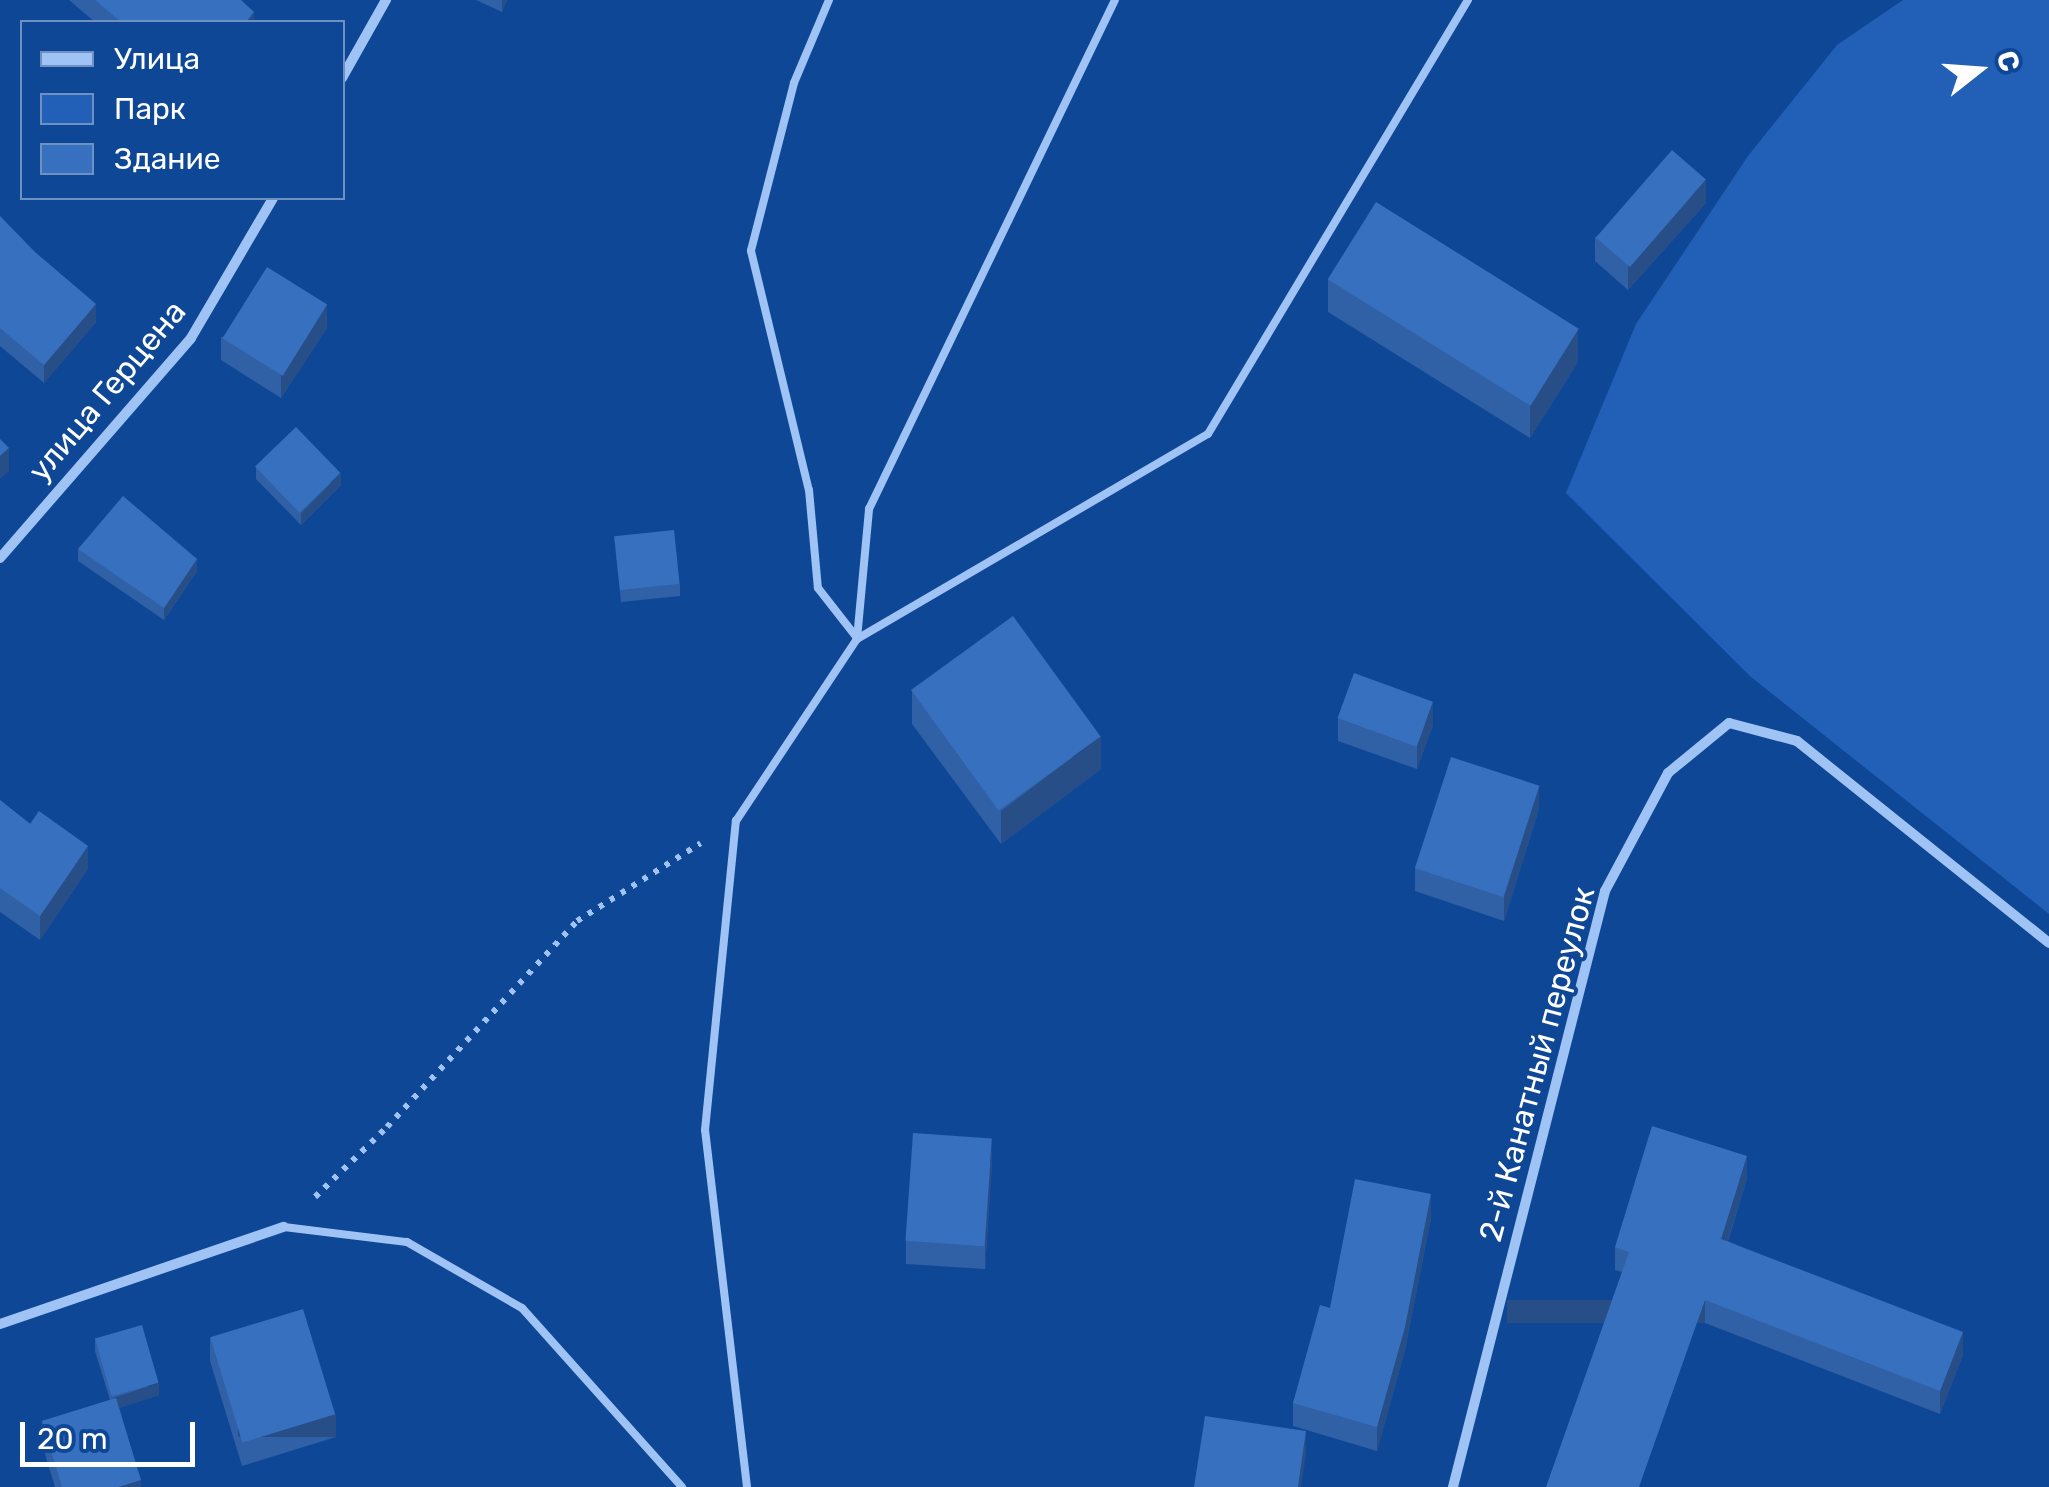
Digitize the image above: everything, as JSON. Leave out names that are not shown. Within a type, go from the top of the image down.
[{"type":"street","points":[[345,73],[386,0]]},
{"type":"street","name":"улица Герцена","points":[[0,558],[191,338],[272,200]]},
{"type":"street","name":"2-й Канатный переулок","points":[[1453,1487],[1605,892],[1668,773],[1729,723],[1796,741],[2049,943]]},
{"type":"street","points":[[0,1324],[284,1227]]},
{"type":"lane","points":[[828,0],[794,83],[751,251],[809,490],[818,588],[858,639]]},
{"type":"lane","points":[[858,639],[869,510],[1115,0]]},
{"type":"lane","points":[[747,1487],[705,1130],[736,821],[858,639],[1208,434],[1468,0]]},
{"type":"lane","points":[[284,1227],[407,1242],[522,1308],[682,1487]]},
{"type":"path","points":[[284,1227],[386,1127],[578,920],[736,821]]},
{"type":"green space","points":[[1903,0],[2049,0],[2049,914],[1751,677],[1566,493],[1636,324],[1748,156],[1837,45]]},
{"type":"building","points":[[95,0],[241,0],[254,12],[248,20],[119,20]]},
{"type":"building","points":[[1672,150],[1706,180],[1630,267],[1596,238]]},
{"type":"building","points":[[1376,202],[1579,329],[1530,406],[1328,279]]},
{"type":"building","points":[[0,216],[96,304],[44,365],[0,328]]},
{"type":"building","points":[[267,267],[327,305],[283,376],[222,338]]},
{"type":"building","points":[[296,427],[340,473],[299,513],[255,467]]},
{"type":"building","points":[[0,439],[9,448],[0,456]]},
{"type":"building","points":[[123,496],[197,559],[164,608],[78,549]]},
{"type":"building","points":[[674,530],[680,584],[620,590],[614,536]]},
{"type":"building","points":[[1013,616],[1101,737],[999,811],[911,690]]},
{"type":"building","points":[[1354,673],[1433,702],[1417,747],[1338,718]]},
{"type":"building","points":[[1451,757],[1539,786],[1503,897],[1415,868]]},
{"type":"building","points":[[0,800],[30,824],[39,811],[88,846],[40,916],[0,888]]},
{"type":"building","points":[[1652,1126],[1747,1156],[1721,1239],[1963,1332],[1940,1391],[1705,1300],[1639,1487],[1546,1487],[1629,1252],[1615,1247]]},
{"type":"building","points":[[913,1133],[992,1139],[984,1246],[905,1241]]},
{"type":"building","points":[[1355,1179],[1431,1194],[1405,1327],[1377,1427],[1293,1403],[1320,1305],[1330,1308]]},
{"type":"building","points":[[303,1309],[335,1414],[242,1443],[210,1337]]},
{"type":"building","points":[[142,1325],[159,1383],[111,1396],[95,1339]]},
{"type":"building","points":[[116,1398],[141,1480],[118,1487],[62,1487],[42,1421]]},
{"type":"building","points":[[1205,1416],[1306,1431],[1298,1487],[1194,1487]]}]
